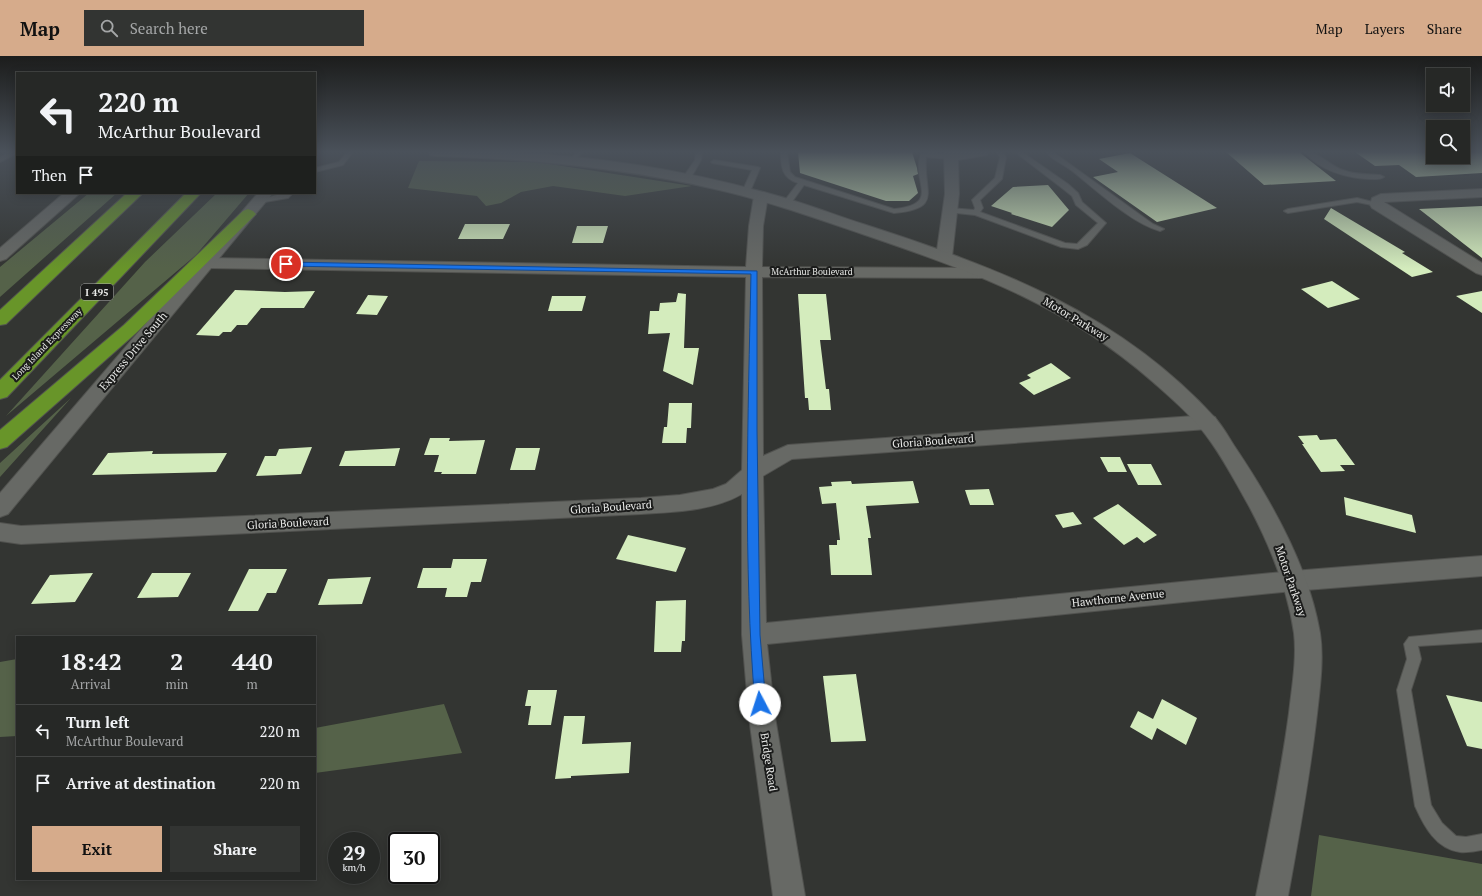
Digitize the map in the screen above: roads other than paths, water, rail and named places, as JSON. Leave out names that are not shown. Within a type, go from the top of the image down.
[{"type":"highway","points":[[0,320],[135,194]]},
{"type":"highway","name":"Long Island Expressway","points":[[0,392],[193,194]]},
{"type":"highway","points":[[0,442],[130,329],[258,203]]},
{"type":"main road","name":"Motor Parkway","points":[[742,191],[786,204],[944,257],[985,272],[1039,296],[1082,320],[1128,350],[1208,422],[1241,473],[1267,519],[1284,555],[1306,626],[1308,666],[1301,738],[1272,896]]},
{"type":"main road","points":[[0,256],[72,194]]},
{"type":"main road","name":"Express Drive South","points":[[0,508],[258,203]]},
{"type":"main road","name":"Hawthorne Avenue","points":[[1293,581],[1482,566]]},
{"type":"street","points":[[944,257],[952,191]]},
{"type":"street","points":[[1482,192],[1381,198],[1377,204],[1384,211],[1482,270]]},
{"type":"street","name":"Bridge Road","points":[[754,194],[756,226],[754,272],[753,473],[754,635],[762,717],[789,896]]},
{"type":"street","name":"McArthur Boulevard","points":[[208,263],[754,272],[985,272]]},
{"type":"street","name":"Gloria Boulevard","points":[[0,532],[21,535],[580,510],[668,503],[712,498],[732,491],[770,461],[788,452],[1208,422]]},
{"type":"street","name":"Hawthorne Avenue","points":[[754,635],[1293,581]]},
{"type":"lane","points":[[786,204],[796,191]]},
{"type":"lane","points":[[829,191],[894,211],[918,207],[926,196],[926,191]]},
{"type":"lane","points":[[976,213],[979,208],[976,200],[985,191]]},
{"type":"lane","points":[[950,210],[976,213],[1064,245],[1078,247],[1102,223],[1079,203],[1075,195],[1071,191]]},
{"type":"lane","points":[[1101,191],[1150,226],[1160,229]]},
{"type":"lane","points":[[258,203],[288,194]]},
{"type":"lane","points":[[1288,211],[1357,200],[1377,204]]},
{"type":"lane","points":[[1482,636],[1414,641],[1412,644],[1414,659],[1404,690],[1423,806],[1429,821],[1443,835],[1457,844],[1482,842]]}]
